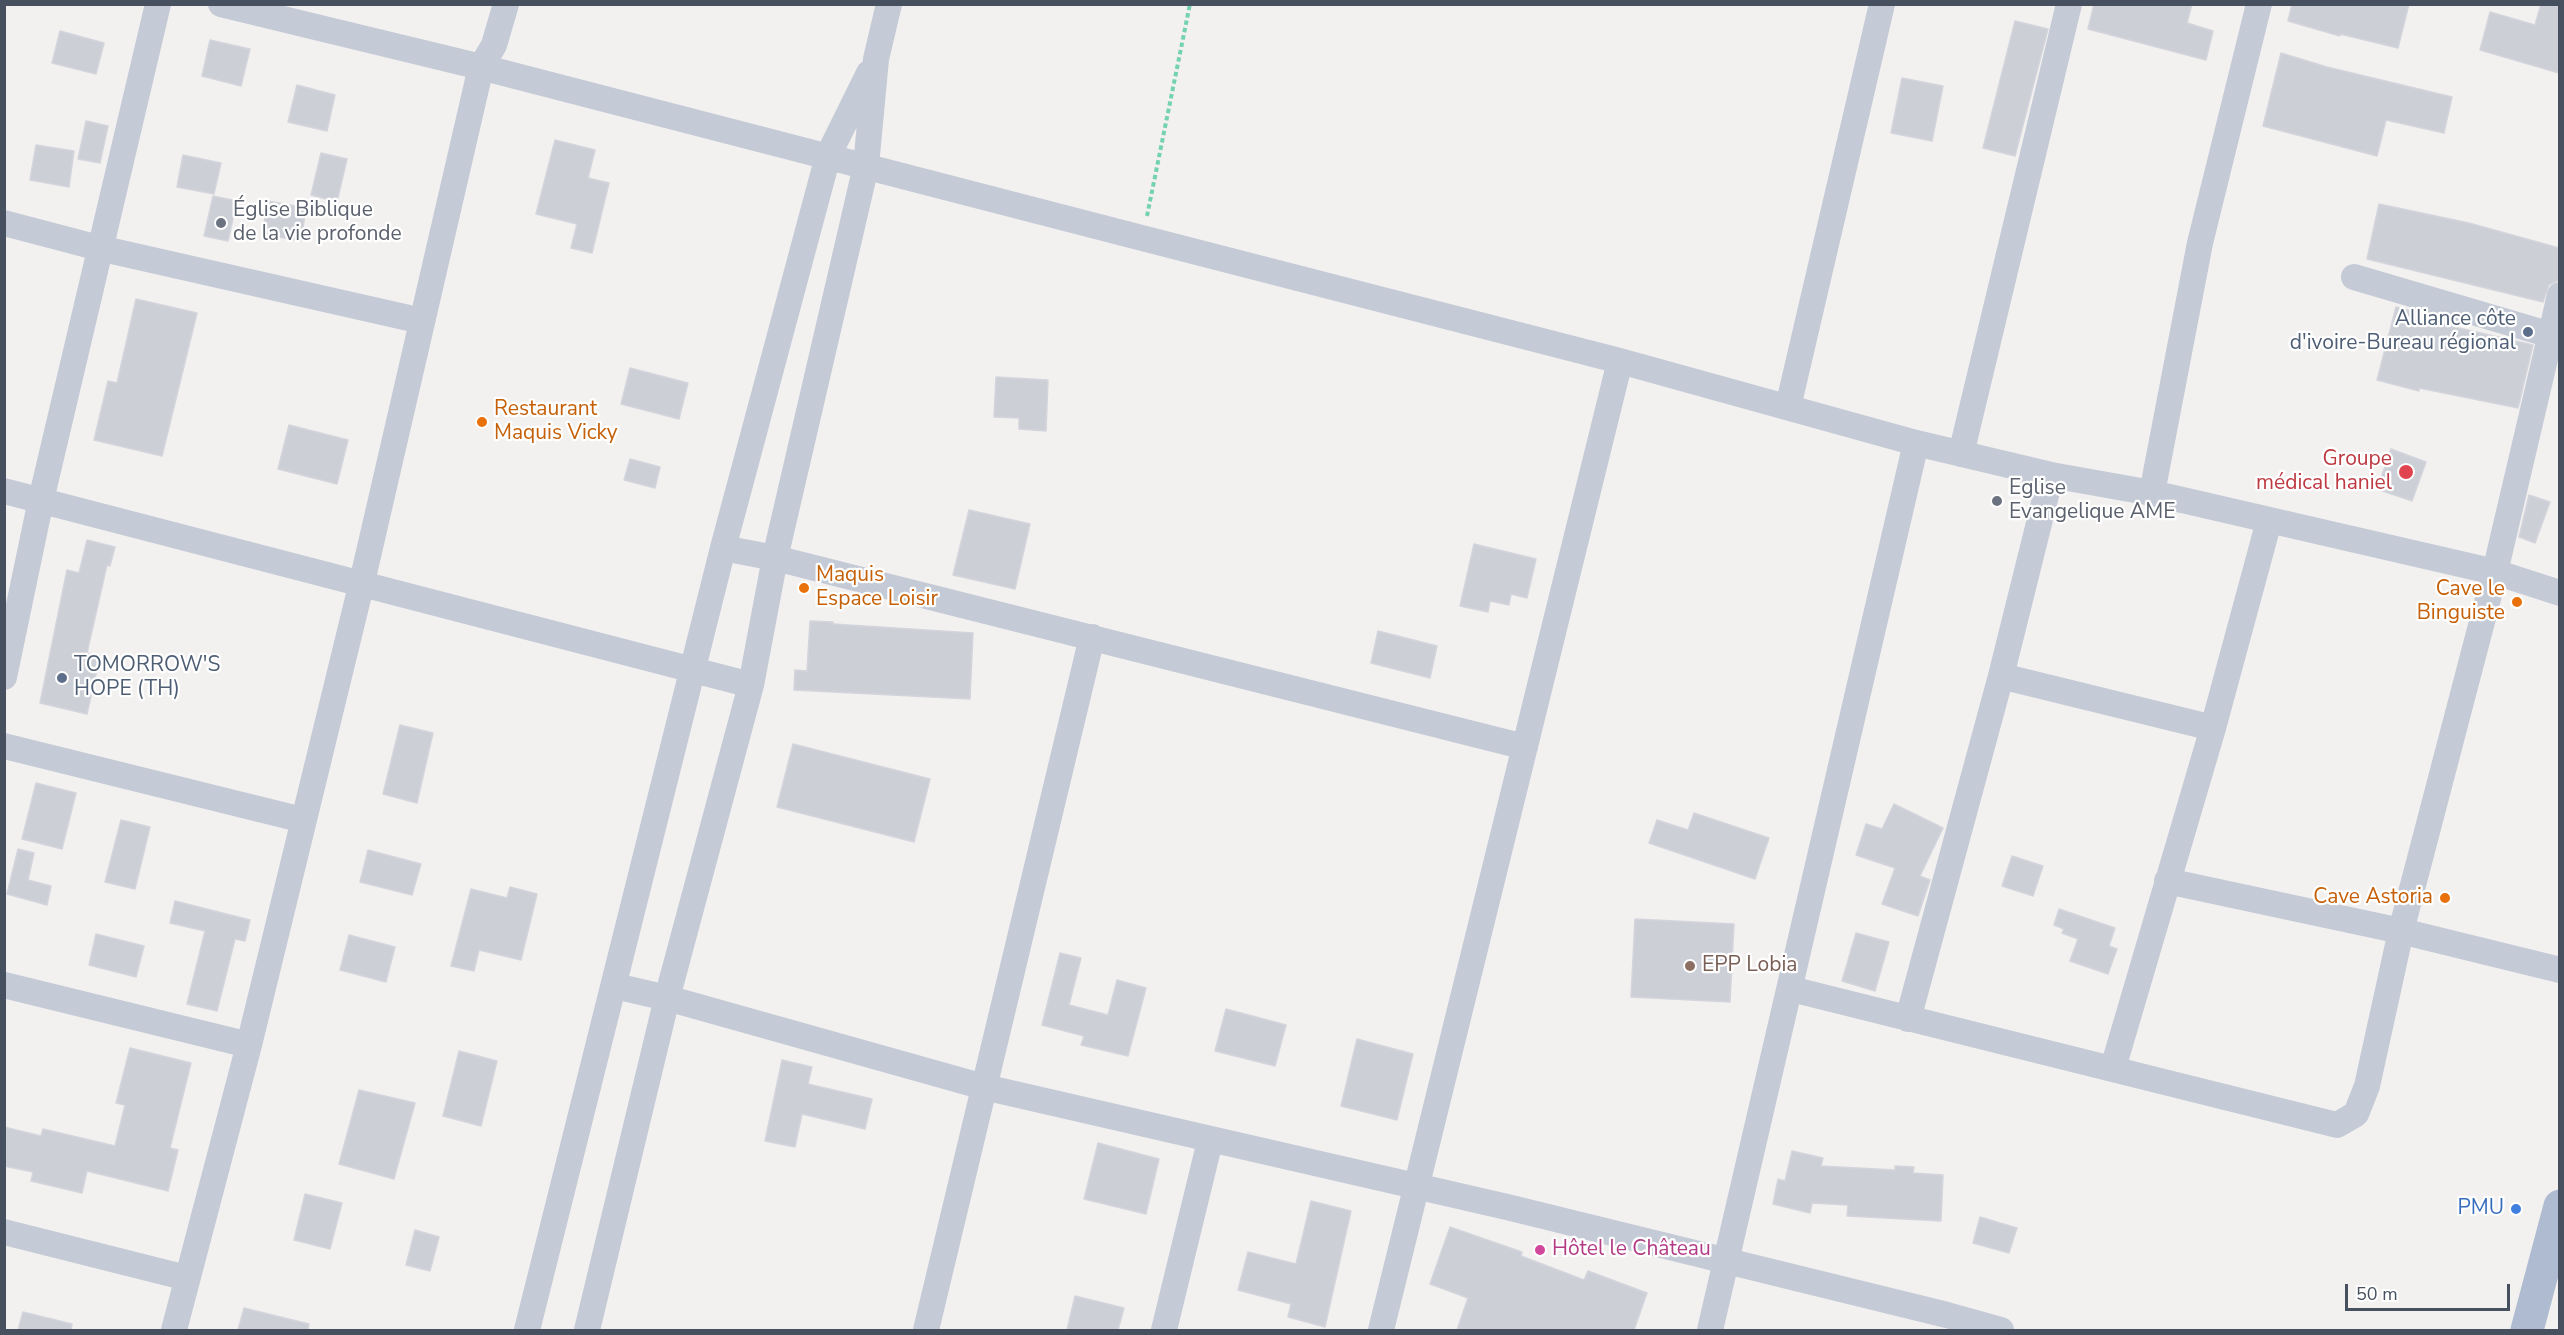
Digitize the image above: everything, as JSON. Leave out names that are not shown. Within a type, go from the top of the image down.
[{"type":"main road","points":[[2527,1330],[2559,1206]]},
{"type":"street","points":[[4,677],[99,248],[158,4]]},
{"type":"street","points":[[221,4],[481,67],[1620,361],[1916,443],[2052,476],[2152,493],[2495,572],[2559,593]]},
{"type":"street","points":[[174,1330],[249,1046],[362,582],[481,67],[494,45],[506,4]]},
{"type":"street","points":[[587,1330],[667,998],[751,685],[775,558],[866,166],[876,59],[890,4]]},
{"type":"street","points":[[1788,407],[1882,4]]},
{"type":"street","points":[[1961,454],[2069,4]]},
{"type":"street","points":[[2152,493],[2200,243],[2259,4]]},
{"type":"street","points":[[527,1330],[723,548],[828,156],[876,59]]},
{"type":"street","points":[[4,223],[99,248],[422,321]]},
{"type":"street","points":[[2354,277],[2551,335]]},
{"type":"street","points":[[1791,989],[2337,1125],[2356,1114],[2367,1086],[2401,931],[2495,572],[2559,295]]},
{"type":"street","points":[[1381,1330],[1620,361]]},
{"type":"street","points":[[1710,1330],[1916,443]]},
{"type":"street","points":[[1908,1019],[2052,476]]},
{"type":"street","points":[[4,491],[362,582],[751,685]]},
{"type":"street","points":[[2113,1068],[2213,728],[2269,521]]},
{"type":"street","points":[[723,548],[775,558],[1524,747]]},
{"type":"street","points":[[926,1330],[1092,637]]},
{"type":"street","points":[[2001,675],[2213,728]]},
{"type":"street","points":[[4,746],[303,820]]},
{"type":"street","points":[[2167,881],[2401,931],[2559,970]]},
{"type":"street","points":[[4,985],[249,1046]]},
{"type":"street","points":[[615,986],[667,998],[984,1087],[1210,1141],[1418,1186],[1726,1260],[1945,1323],[2001,1330]]},
{"type":"street","points":[[1164,1330],[1210,1141]]},
{"type":"street","points":[[4,1232],[187,1278]]},
{"type":"path","points":[[1143,238],[1190,4]]},
{"type":"building","points":[[2094,4],[2192,4],[2187,23],[2213,31],[2206,60],[2088,29]]},
{"type":"building","points":[[2292,4],[2409,4],[2398,48],[2340,34],[2340,36],[2288,21]]},
{"type":"building","points":[[2541,4],[2559,4],[2559,73],[2480,50],[2490,12],[2535,25]]},
{"type":"building","points":[[2015,21],[2048,29],[2015,156],[1983,148]]},
{"type":"building","points":[[60,31],[104,43],[96,74],[52,63]]},
{"type":"building","points":[[210,40],[250,49],[241,86],[202,76]]},
{"type":"building","points":[[2281,53],[2327,67],[2452,97],[2444,133],[2386,120],[2377,156],[2263,126]]},
{"type":"building","points":[[1902,78],[1943,86],[1932,141],[1891,133]]},
{"type":"building","points":[[297,85],[335,95],[327,131],[288,122]]},
{"type":"building","points":[[86,121],[108,126],[100,163],[78,159]]},
{"type":"building","points":[[555,140],[595,150],[588,178],[609,183],[592,253],[571,248],[577,224],[536,214]]},
{"type":"building","points":[[36,145],[74,151],[69,187],[30,180]]},
{"type":"building","points":[[321,153],[347,159],[337,202],[311,195]]},
{"type":"building","points":[[183,155],[221,163],[214,194],[177,187]]},
{"type":"building","points":[[213,196],[237,201],[228,241],[204,236]]},
{"type":"building","points":[[268,201],[306,208],[301,241],[262,234]]},
{"type":"building","points":[[2379,204],[2469,223],[2559,248],[2559,280],[2549,285],[2543,302],[2367,259]]},
{"type":"building","points":[[136,299],[197,313],[162,456],[94,440],[108,381],[117,383]]},
{"type":"building","points":[[2396,307],[2438,318],[2437,323],[2533,345],[2518,408],[2419,388],[2419,391],[2377,380]]},
{"type":"building","points":[[630,368],[688,383],[679,419],[621,404]]},
{"type":"building","points":[[996,377],[1048,380],[1046,431],[1019,429],[1019,418],[994,417]]},
{"type":"building","points":[[289,425],[348,440],[337,484],[278,469]]},
{"type":"building","points":[[2391,449],[2426,462],[2412,501],[2377,489]]},
{"type":"building","points":[[630,459],[660,467],[655,488],[624,480]]},
{"type":"building","points":[[2529,495],[2550,502],[2535,543],[2519,537]]},
{"type":"building","points":[[969,510],[1030,524],[1015,589],[953,575]]},
{"type":"building","points":[[87,540],[115,547],[110,566],[107,565],[87,653],[100,656],[87,714],[40,703],[67,570],[79,573]]},
{"type":"building","points":[[1474,544],[1536,559],[1527,598],[1511,594],[1509,605],[1490,601],[1488,612],[1460,606]]},
{"type":"building","points":[[810,621],[973,633],[970,699],[794,690],[795,670],[807,671]]},
{"type":"building","points":[[1378,631],[1437,646],[1430,678],[1371,663]]},
{"type":"building","points":[[400,725],[433,733],[417,803],[383,794]]},
{"type":"building","points":[[793,744],[930,779],[914,842],[777,807]]},
{"type":"building","points":[[36,783],[76,793],[62,849],[22,839]]},
{"type":"building","points":[[1894,804],[1943,828],[1920,876],[1930,880],[1918,916],[1882,904],[1895,868],[1856,855],[1866,824],[1882,829]]},
{"type":"building","points":[[1694,813],[1769,838],[1755,879],[1649,843],[1657,820],[1688,830]]},
{"type":"building","points":[[121,820],[150,827],[135,889],[105,882]]},
{"type":"building","points":[[18,849],[34,853],[28,880],[51,886],[47,905],[7,894]]},
{"type":"building","points":[[368,850],[421,864],[412,895],[360,882]]},
{"type":"building","points":[[2012,856],[2043,866],[2033,896],[2002,886]]},
{"type":"building","points":[[510,887],[537,894],[521,960],[479,950],[474,971],[451,966],[471,889],[507,898]]},
{"type":"building","points":[[175,901],[250,920],[245,941],[235,939],[217,1011],[187,1004],[205,931],[170,923]]},
{"type":"building","points":[[2059,909],[2115,928],[2109,946],[2117,949],[2108,974],[2070,961],[2078,939],[2062,933],[2064,929],[2054,925]]},
{"type":"building","points":[[1635,919],[1734,924],[1730,1002],[1631,997]]},
{"type":"building","points":[[1856,933],[1889,942],[1875,991],[1842,981]]},
{"type":"building","points":[[96,934],[144,946],[136,977],[89,965]]},
{"type":"building","points":[[349,935],[395,947],[386,982],[340,970]]},
{"type":"building","points":[[1060,953],[1081,958],[1069,1005],[1108,1015],[1117,980],[1146,988],[1128,1056],[1081,1045],[1084,1036],[1042,1025]]},
{"type":"building","points":[[1226,1009],[1286,1025],[1275,1066],[1215,1051]]},
{"type":"building","points":[[1357,1039],[1413,1054],[1397,1120],[1341,1106]]},
{"type":"building","points":[[130,1048],[191,1063],[170,1148],[178,1150],[168,1191],[87,1171],[82,1193],[31,1181],[33,1172],[4,1166],[4,1127],[41,1136],[43,1129],[115,1146],[125,1105],[116,1103]]},
{"type":"building","points":[[459,1051],[497,1061],[481,1126],[443,1116]]},
{"type":"building","points":[[782,1060],[812,1067],[808,1084],[872,1099],[865,1129],[802,1114],[795,1147],[765,1141]]},
{"type":"building","points":[[359,1090],[415,1103],[394,1179],[339,1164]]},
{"type":"building","points":[[1098,1143],[1159,1159],[1146,1214],[1084,1199]]},
{"type":"building","points":[[1792,1151],[1823,1158],[1821,1166],[1895,1170],[1895,1166],[1914,1167],[1913,1173],[1943,1175],[1941,1221],[1847,1216],[1848,1205],[1812,1203],[1810,1213],[1773,1204],[1778,1179],[1785,1181]]},
{"type":"building","points":[[305,1194],[342,1203],[330,1249],[294,1240]]},
{"type":"building","points":[[1311,1201],[1351,1211],[1325,1327],[1288,1317],[1291,1304],[1238,1290],[1248,1252],[1296,1264]]},
{"type":"building","points":[[1980,1217],[2017,1228],[2009,1253],[1973,1243]]},
{"type":"building","points":[[1450,1227],[1522,1252],[1521,1256],[1584,1280],[1588,1271],[1647,1293],[1634,1330],[1457,1330],[1468,1298],[1430,1284]]},
{"type":"building","points":[[415,1230],[439,1237],[430,1271],[406,1265]]},
{"type":"building","points":[[1075,1296],[1124,1308],[1118,1330],[1067,1330]]},
{"type":"building","points":[[244,1308],[309,1324],[308,1330],[238,1330]]},
{"type":"building","points":[[23,1312],[72,1324],[71,1330],[18,1330]]},
{"type":"place","name":"Église Biblique de la vie profonde","points":[[221,223]]},
{"type":"place","name":"Alliance côte d'ivoire-Bureau régional","points":[[2528,332]]},
{"type":"place","name":"Restaurant Maquis Vicky","points":[[482,422]]},
{"type":"place","name":"Groupe médical haniel","points":[[2406,472]]},
{"type":"place","name":"Eglise Evangelique AME","points":[[1997,501]]},
{"type":"place","name":"Maquis Espace Loisir","points":[[804,588]]},
{"type":"place","name":"Cave le Binguiste","points":[[2517,602]]},
{"type":"place","name":"TOMORROW'S HOPE (TH)","points":[[62,678]]},
{"type":"place","name":"Cave Astoria","points":[[2445,898]]},
{"type":"place","name":"EPP Lobia","points":[[1690,966]]},
{"type":"place","name":"PMU","points":[[2516,1209]]},
{"type":"place","name":"Hôtel le Château","points":[[1540,1250]]}]
